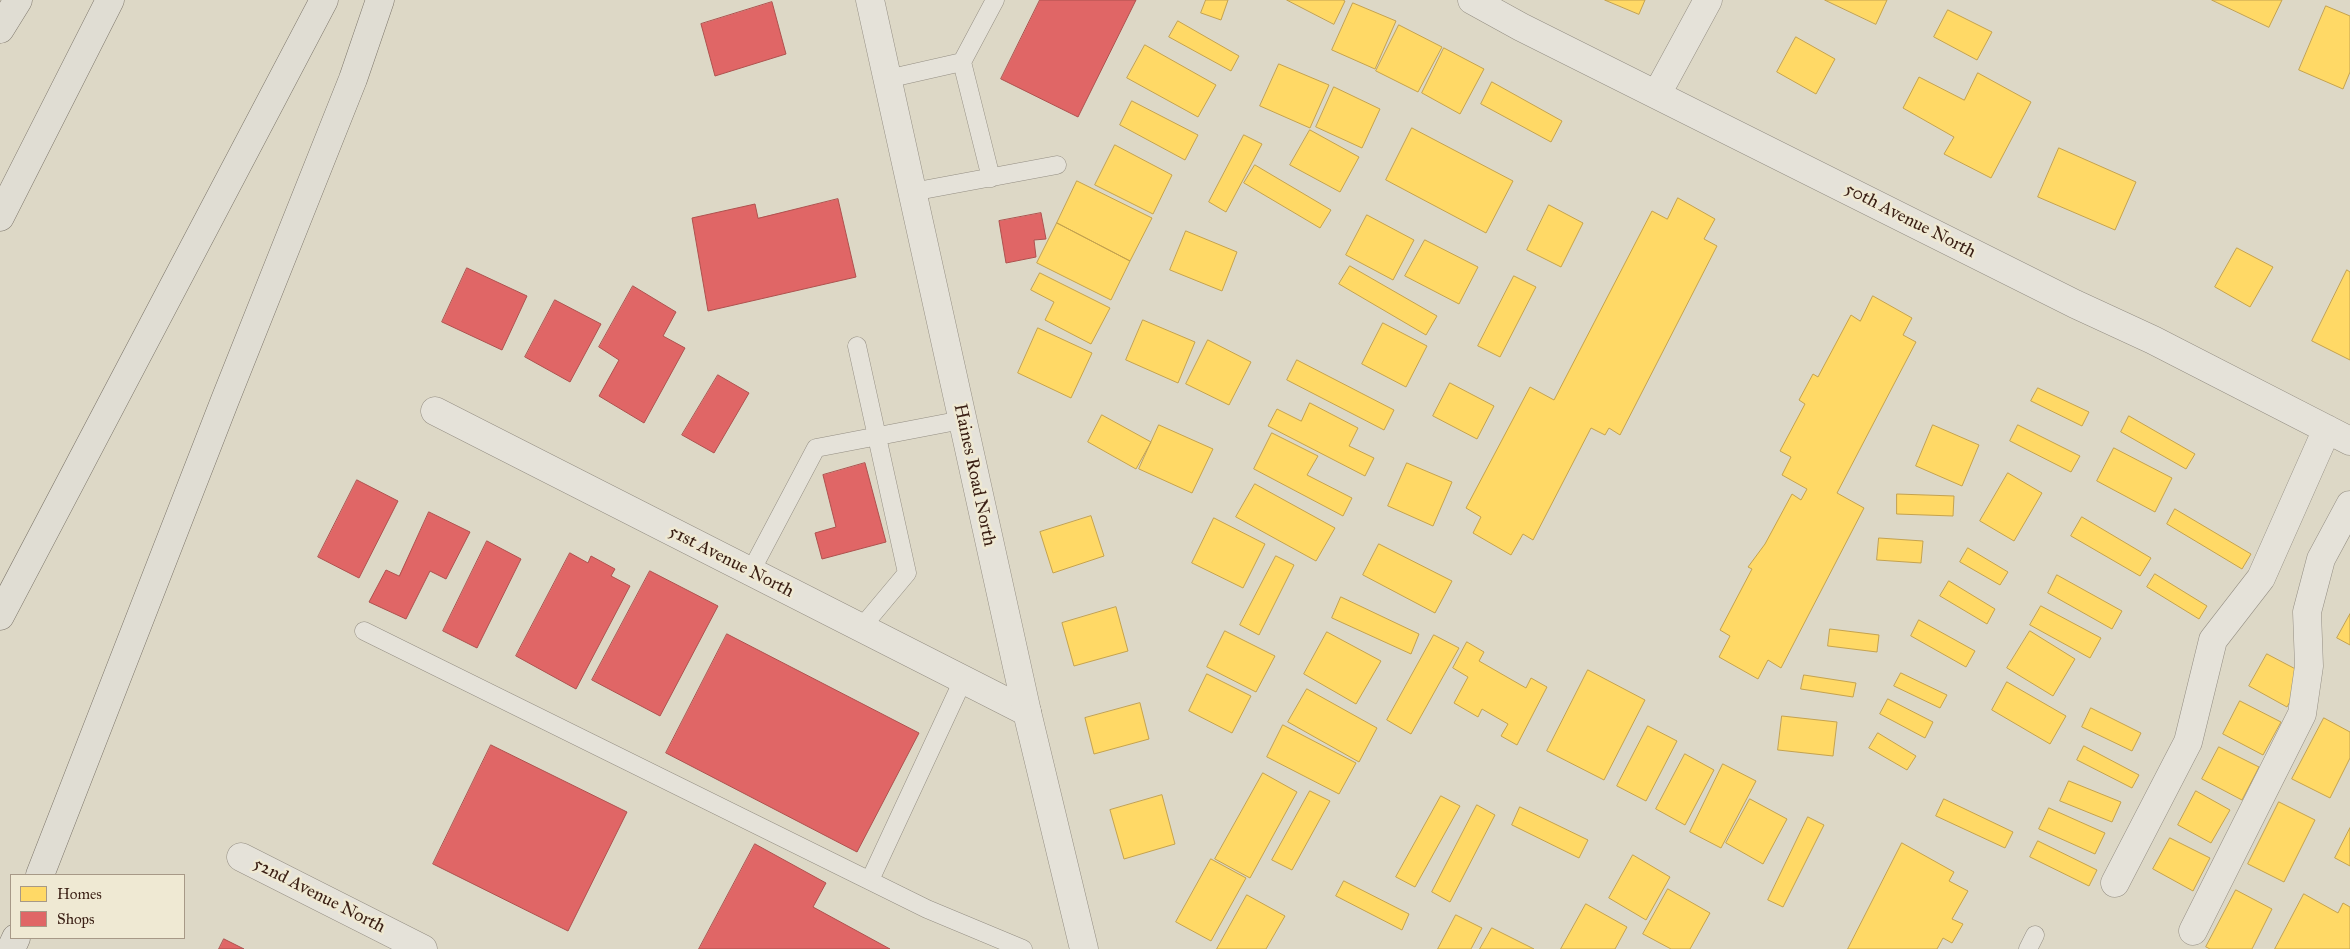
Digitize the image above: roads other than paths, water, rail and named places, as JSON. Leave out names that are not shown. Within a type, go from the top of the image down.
[{"type":"highway","points":[[0,28],[18,0]]},
{"type":"highway","points":[[0,217],[110,0]]},
{"type":"highway","points":[[0,616],[324,0]]},
{"type":"highway","points":[[40,874],[225,400],[353,79],[380,0]]},
{"type":"street","name":"Haines Road North","points":[[870,0],[1027,712],[1084,949]]},
{"type":"street","name":"50th Avenue North","points":[[1472,0],[1521,27],[2339,435]]},
{"type":"street","points":[[1657,94],[1708,0]]},
{"type":"street","name":"51st Avenue North","points":[[434,411],[1027,712]]},
{"type":"street","points":[[2115,883],[2188,742],[2213,640],[2261,578],[2339,435]]},
{"type":"street","points":[[2193,931],[2302,714],[2309,666],[2307,612],[2321,559],[2350,505]]},
{"type":"street","name":"52nd Avenue North","points":[[241,857],[422,949]]},
{"type":"lane","points":[[991,178],[962,62],[995,0]]},
{"type":"lane","points":[[887,79],[962,62]]},
{"type":"lane","points":[[912,192],[1058,165]]},
{"type":"lane","points":[[857,346],[907,573],[861,628]]},
{"type":"lane","points":[[750,572],[816,448],[962,420]]},
{"type":"lane","points":[[364,631],[927,909],[1024,949]]},
{"type":"lane","points":[[870,880],[964,680]]}]
